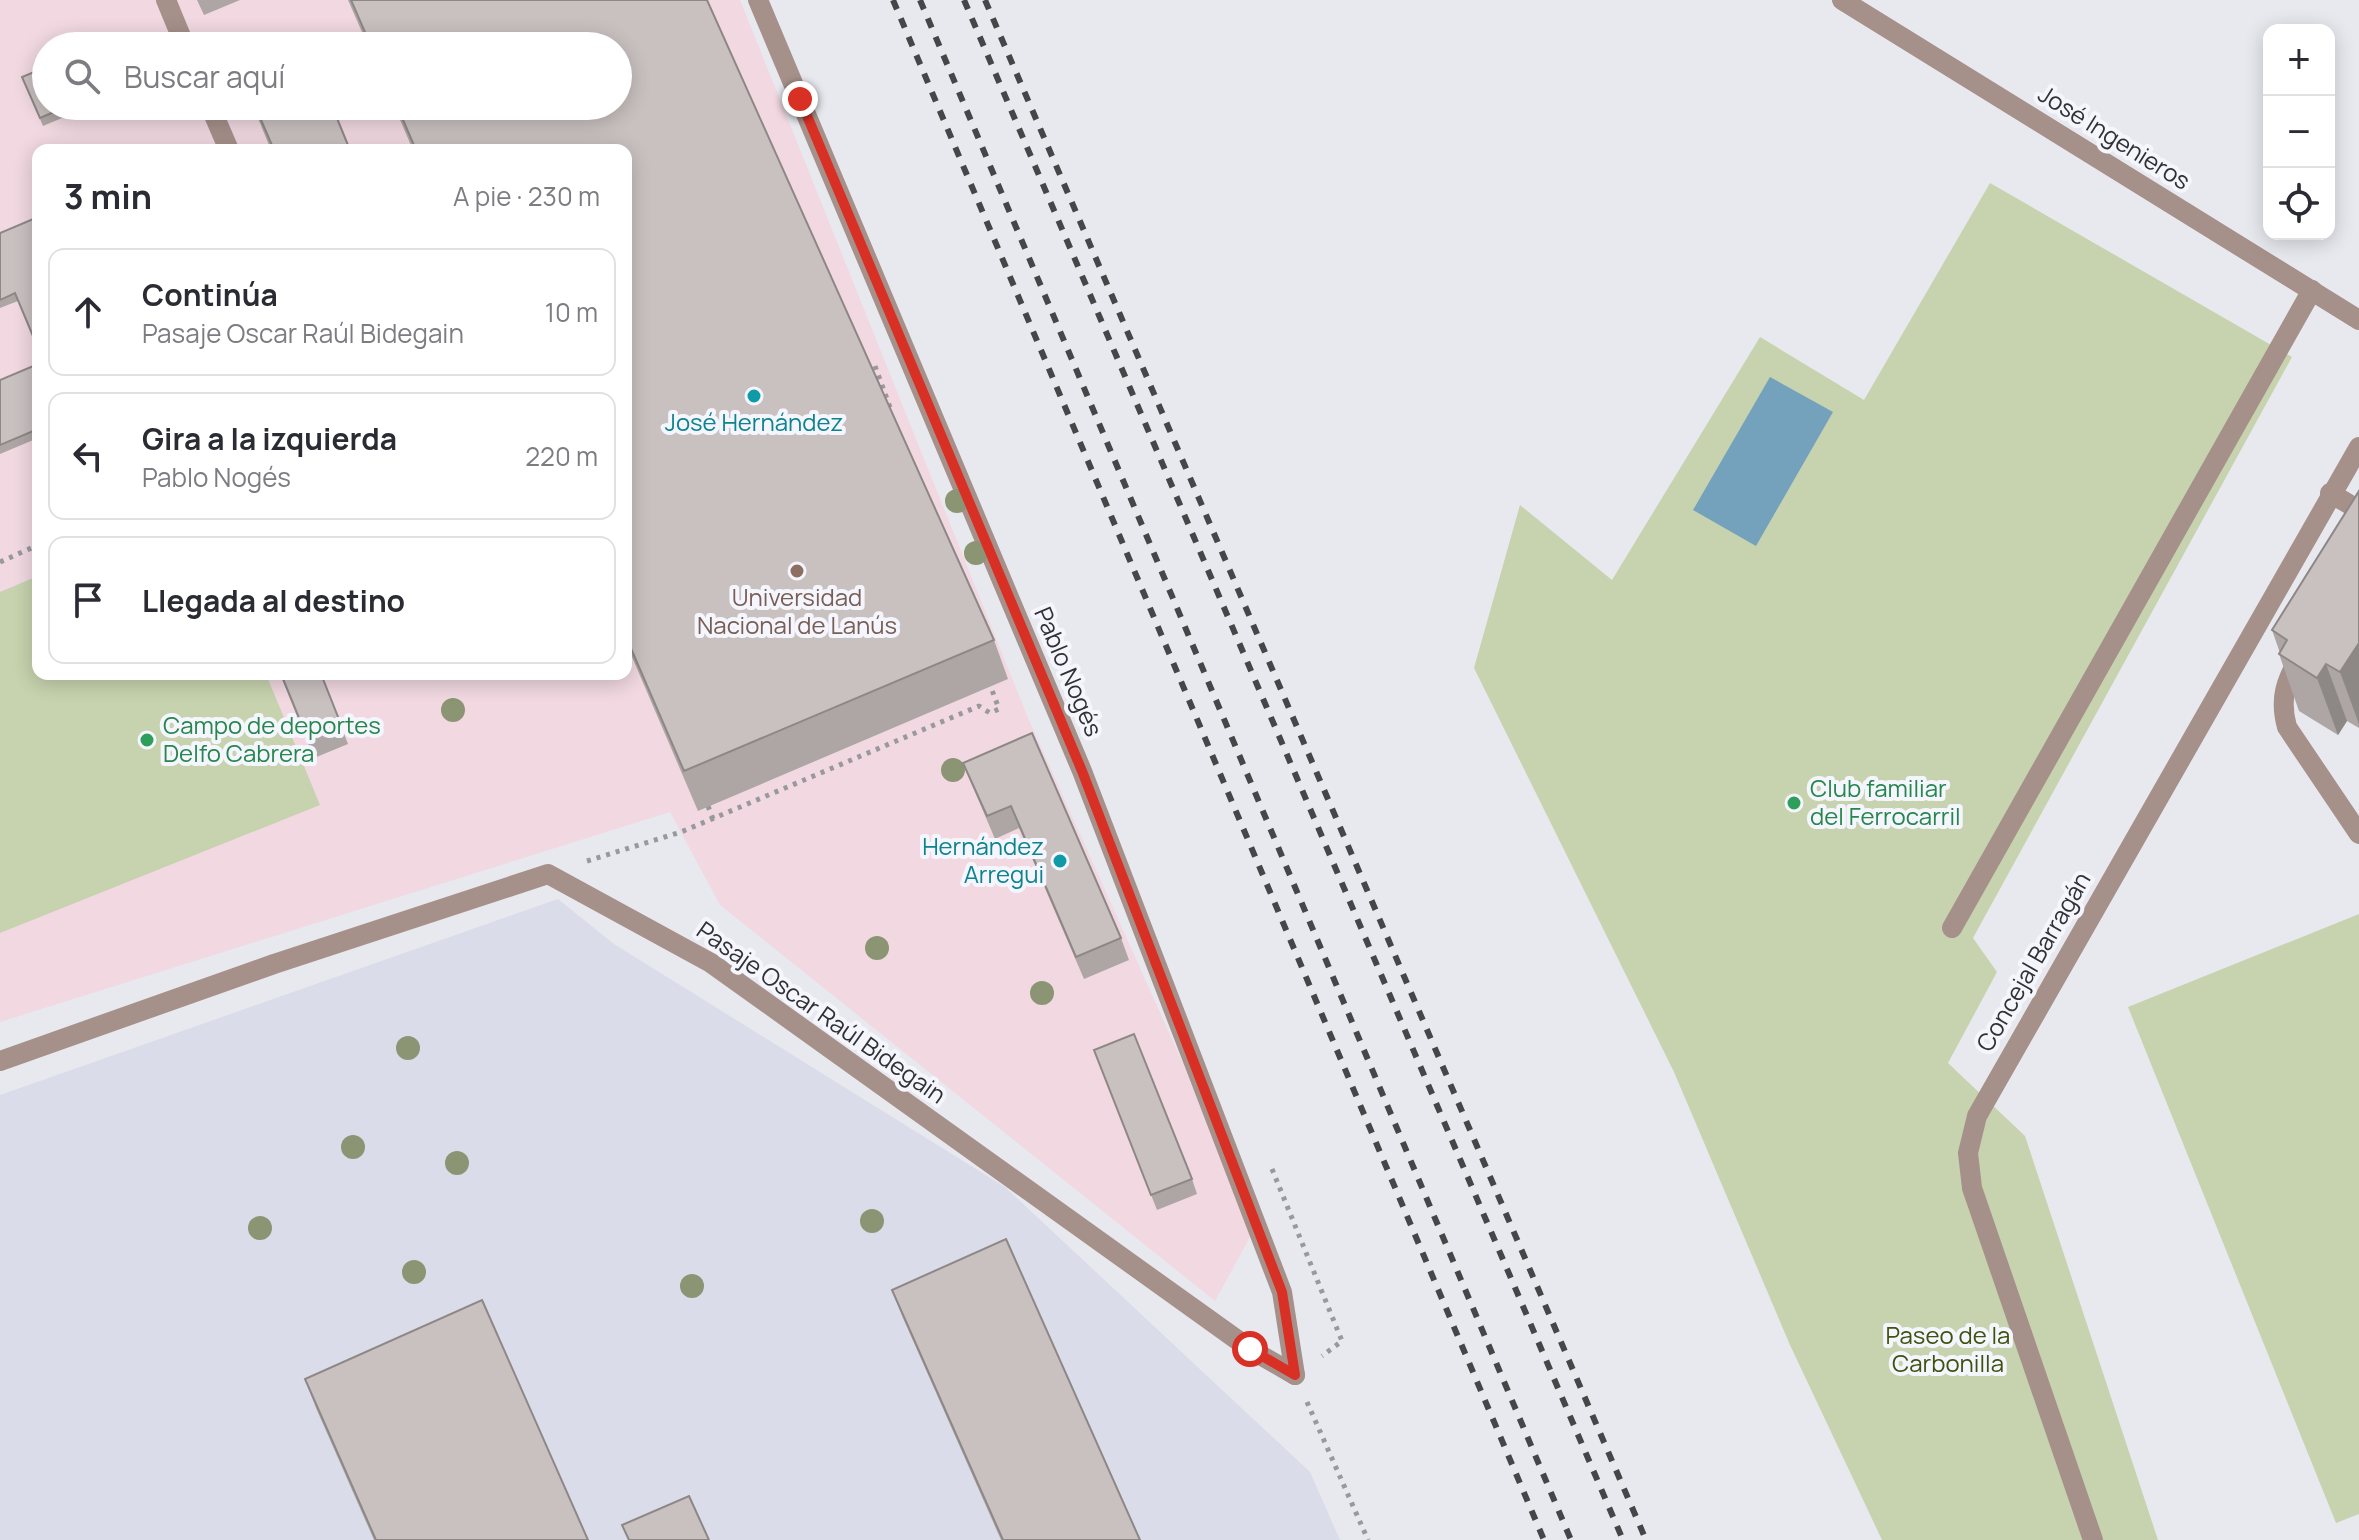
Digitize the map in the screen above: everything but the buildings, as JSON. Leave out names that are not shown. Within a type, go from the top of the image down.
[{"type":"street","points":[[166,0],[179,32]]},
{"type":"street","name":"Pablo Nogés","points":[[758,0],[1082,771],[1282,1292],[1295,1375]]},
{"type":"street","name":"José Ingenieros","points":[[1842,0],[2359,320]]},
{"type":"street","points":[[216,120],[226,144]]},
{"type":"street","points":[[1952,928],[2312,290]]},
{"type":"street","name":"Concejal Barragán","points":[[2093,1540],[1972,1188],[1968,1153],[1977,1116],[2359,447]]},
{"type":"street","points":[[2330,493],[2359,510]]},
{"type":"street","points":[[2307,644],[2284,684],[2284,717],[2287,727],[2359,834]]},
{"type":"street","points":[[0,1061],[274,964],[548,874]]},
{"type":"street","name":"Pasaje Oscar Raúl Bidegain","points":[[548,874],[711,963],[1250,1349],[1295,1375]]},
{"type":"path","points":[[871,355],[892,414]]},
{"type":"path","points":[[0,562],[32,548]]},
{"type":"path","points":[[548,874],[713,819],[979,706],[990,713],[999,709],[989,680]]},
{"type":"path","points":[[708,806],[713,819]]},
{"type":"path","points":[[1270,1165],[1342,1341],[1295,1375],[1368,1540]]},
{"type":"shaded area","name":"Universidad Nacional de Lanús","points":[[0,0],[740,0],[1028,718],[1184,1066],[1251,1235],[1215,1301],[720,905],[670,812],[0,1022]]},
{"type":"shaded area","points":[[558,899],[614,944],[1005,1187],[1310,1472],[1340,1540],[0,1540],[0,1095]]},
{"type":"green space","name":"Club familiar del Ferrocarril","points":[[1990,183],[2292,357],[1973,938],[1997,972],[1948,1063],[2025,1136],[2158,1540],[1882,1540],[1790,1345],[1674,1072],[1474,668],[1520,505],[1612,580],[1760,337],[1864,400]]},
{"type":"green space","name":"Campo de deportes Delfo Cabrera","points":[[32,579],[32,680],[268,680],[320,805],[0,933],[0,592]]},
{"type":"green space","points":[[2359,914],[2359,1514],[2336,1523],[2128,1007]]},
{"type":"water","points":[[1770,377],[1833,412],[1756,546],[1693,510]]},
{"type":"railway","points":[[893,0],[1544,1540]]},
{"type":"railway","points":[[920,0],[1571,1540]]},
{"type":"railway","points":[[964,0],[1623,1540]]},
{"type":"railway","points":[[985,0],[1646,1540]]},
{"type":"place","name":"José Hernández","points":[[754,396]]},
{"type":"place","name":"Universidad Nacional de Lanús","points":[[797,571]]},
{"type":"place","name":"Campo de deportes Delfo Cabrera","points":[[147,740]]},
{"type":"place","name":"Club familiar del Ferrocarril","points":[[1794,803]]},
{"type":"place","name":"Hernández Arregui","points":[[1060,861]]},
{"type":"route","points":[[800,99],[1082,771],[1282,1292],[1295,1375],[1250,1349]]},
{"type":"park label","name":"Paseo de la Carbonilla","points":[[1948,1350]]}]
